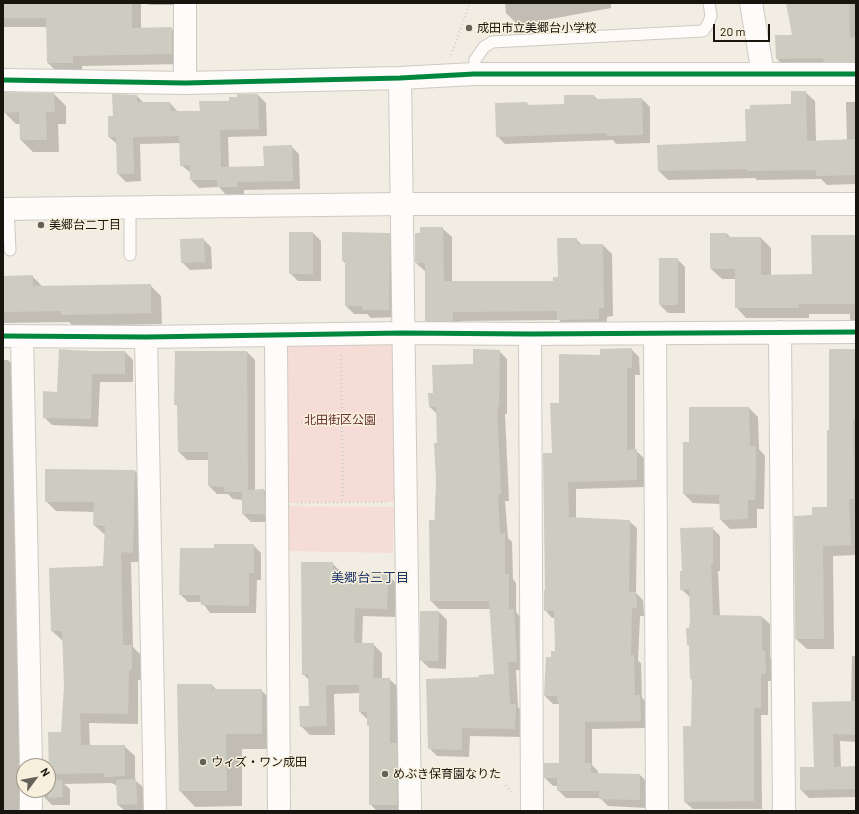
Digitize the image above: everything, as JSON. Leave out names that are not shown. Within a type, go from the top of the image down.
[{"type":"street","points":[[184,83],[185,3]]},
{"type":"street","points":[[751,3],[763,74]]},
{"type":"street","points":[[3,80],[184,83],[400,78],[474,74],[856,74]]},
{"type":"street","points":[[400,78],[410,811]]},
{"type":"street","points":[[6,209],[401,204],[856,204]]},
{"type":"street","points":[[780,332],[784,811]]},
{"type":"street","points":[[31,758],[13,336],[146,337],[403,333],[530,334],[856,332]]},
{"type":"street","points":[[655,333],[657,811]]},
{"type":"street","points":[[530,334],[532,811]]},
{"type":"street","points":[[276,336],[279,811]]},
{"type":"street","points":[[146,337],[155,811]]},
{"type":"street","points":[[31,798],[32,811]]},
{"type":"lane","points":[[474,74],[475,60],[484,47],[492,42],[703,31],[711,16],[709,3]]},
{"type":"lane","points":[[130,208],[130,255]]},
{"type":"lane","points":[[6,209],[10,250]]},
{"type":"path","points":[[450,60],[470,3]]},
{"type":"path","points":[[340,335],[343,502]]},
{"type":"path","points":[[276,423],[405,420]]},
{"type":"path","points":[[277,503],[406,502]]},
{"type":"green space","name":"北田街区公園","points":[[403,333],[406,502],[277,503],[276,338]]},
{"type":"green space","points":[[288,506],[394,507],[393,553],[288,551]]},
{"type":"building","points":[[3,3],[132,3],[132,28],[172,27],[172,54],[73,56],[73,63],[47,63],[46,18],[3,18]]},
{"type":"building","points":[[786,3],[849,3],[850,38],[856,37],[856,62],[824,62],[823,58],[776,59],[775,35],[792,35]]},
{"type":"building","points":[[791,91],[806,91],[807,141],[856,139],[856,175],[816,176],[816,170],[747,171],[747,169],[658,171],[657,145],[746,141],[745,109],[750,109],[750,105],[791,104]]},
{"type":"building","points":[[3,92],[54,93],[55,112],[46,112],[47,140],[20,140],[19,112],[3,113]]},
{"type":"building","points":[[112,94],[137,95],[137,102],[170,102],[171,111],[200,111],[199,101],[229,101],[229,97],[237,97],[237,94],[258,94],[259,129],[220,130],[221,167],[264,166],[263,146],[292,145],[293,181],[237,182],[237,187],[217,187],[217,180],[190,180],[190,165],[180,166],[179,136],[133,137],[134,174],[117,174],[116,137],[108,137],[108,116],[113,116]]},
{"type":"building","points":[[564,95],[594,95],[594,99],[642,98],[643,135],[607,136],[607,133],[496,137],[495,103],[527,102],[527,105],[564,104]]},
{"type":"building","points":[[420,227],[443,227],[444,281],[553,281],[553,277],[558,277],[557,238],[577,238],[577,244],[603,244],[604,308],[599,308],[599,319],[557,320],[557,311],[453,312],[453,321],[425,321],[425,263],[415,263],[415,233],[420,233]]},
{"type":"building","points":[[289,232],[313,232],[313,274],[289,274]]},
{"type":"building","points":[[342,232],[390,233],[389,310],[362,310],[362,306],[345,306],[345,261],[342,261]]},
{"type":"building","points":[[710,233],[727,233],[727,237],[761,237],[761,275],[812,274],[811,235],[856,235],[856,304],[799,304],[799,308],[735,308],[735,269],[710,269]]},
{"type":"building","points":[[204,238],[205,262],[181,263],[180,239]]},
{"type":"building","points":[[659,258],[678,258],[678,305],[659,305]]},
{"type":"building","points":[[33,275],[33,286],[151,284],[151,313],[61,315],[61,311],[3,312],[3,276]]},
{"type":"building","points":[[632,348],[632,368],[627,368],[627,450],[637,449],[637,480],[568,482],[569,517],[630,520],[629,592],[636,592],[637,608],[632,608],[631,655],[634,655],[635,695],[640,695],[641,721],[585,722],[585,763],[591,763],[591,773],[640,774],[640,800],[599,799],[599,791],[557,791],[557,778],[544,778],[544,763],[559,763],[559,705],[557,696],[544,696],[546,657],[551,657],[551,651],[555,651],[554,611],[544,611],[543,453],[552,453],[550,403],[559,403],[559,354],[600,355],[600,349]]},
{"type":"building","points":[[59,349],[83,351],[125,351],[125,374],[92,374],[91,419],[43,418],[43,391],[57,392]]},
{"type":"building","points":[[473,349],[500,350],[499,407],[497,407],[501,494],[498,494],[500,533],[505,533],[505,574],[509,574],[509,609],[514,609],[517,662],[508,662],[510,704],[516,704],[515,729],[462,728],[462,750],[428,749],[426,679],[479,677],[479,675],[494,674],[489,601],[430,601],[429,520],[435,520],[436,480],[434,443],[437,443],[436,407],[429,407],[428,393],[433,393],[432,365],[473,364]]},
{"type":"building","points":[[829,349],[856,349],[856,419],[853,419],[854,499],[849,499],[851,545],[823,546],[824,639],[795,639],[794,516],[812,515],[812,507],[827,507]]},
{"type":"building","points":[[175,351],[247,351],[248,490],[264,489],[265,514],[242,514],[242,492],[224,492],[224,487],[208,486],[208,452],[178,452],[177,405],[174,405]]},
{"type":"building","points":[[689,407],[749,407],[750,446],[756,446],[756,470],[755,500],[748,500],[748,519],[720,520],[719,495],[683,494],[683,442],[689,442]]},
{"type":"building","points":[[45,469],[135,470],[133,553],[121,552],[123,645],[132,645],[132,670],[129,670],[128,714],[80,713],[81,745],[125,745],[125,776],[104,777],[104,773],[56,774],[56,758],[49,758],[48,732],[61,732],[64,686],[62,631],[51,631],[49,568],[103,566],[105,526],[93,525],[94,502],[45,502]]},
{"type":"building","points":[[713,527],[713,564],[711,564],[713,615],[762,616],[762,651],[765,650],[766,674],[761,674],[761,708],[754,708],[754,801],[684,802],[683,726],[691,726],[692,679],[690,679],[689,645],[687,645],[686,628],[689,628],[690,620],[689,589],[680,590],[680,571],[682,571],[680,528]]},
{"type":"building","points":[[214,544],[254,544],[254,573],[249,573],[249,606],[201,605],[200,595],[179,595],[180,548],[214,548]]},
{"type":"building","points":[[301,562],[333,562],[333,571],[388,574],[387,609],[355,608],[354,643],[374,643],[373,678],[390,678],[390,743],[397,743],[397,805],[369,805],[369,726],[367,726],[367,712],[359,712],[359,685],[326,685],[327,726],[300,727],[299,706],[309,706],[308,674],[302,675]]},
{"type":"building","points":[[420,611],[439,611],[438,661],[420,661]]},
{"type":"building","name":"ウィズ・ワン成田","points":[[177,684],[212,684],[212,689],[262,689],[262,734],[226,734],[227,791],[179,791]]},
{"type":"building","points":[[856,701],[856,735],[833,734],[834,767],[856,766],[856,789],[800,790],[800,767],[814,767],[812,702]]},
{"type":"building","points":[[136,779],[137,804],[117,805],[116,780]]},
{"type":"building","points":[[56,780],[62,780],[63,797],[56,797]]},
{"type":"cycle path","points":[[3,80],[185,83],[400,78],[474,74],[856,74]]},
{"type":"cycle path","points":[[3,336],[146,337],[403,333],[530,334],[856,332]]},
{"type":"place","name":"成田市立美郷台小学校","points":[[469,28]]},
{"type":"place","name":"美郷台二丁目","points":[[41,225]]},
{"type":"place","name":"ウィズ・ワン成田","points":[[203,762]]},
{"type":"place","name":"めぶき保育園なりた","points":[[385,774]]},
{"type":"district","name":"美郷台三丁目","points":[[370,578]]}]
